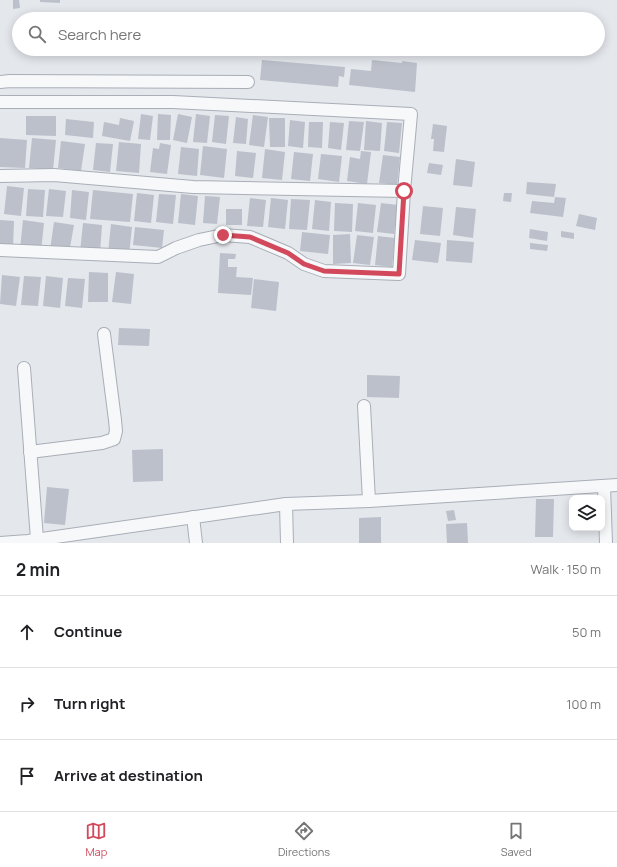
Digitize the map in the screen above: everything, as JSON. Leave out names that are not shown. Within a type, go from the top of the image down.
[{"type":"street","points":[[0,82],[248,82]]},
{"type":"street","points":[[0,102],[173,102],[411,114],[404,191],[399,274],[324,271],[304,264],[288,253],[250,237],[223,235],[199,240],[176,248],[158,257],[0,250]]},
{"type":"street","points":[[0,176],[54,175],[192,187],[404,191]]},
{"type":"street","points":[[30,452],[102,443],[114,439],[116,431],[115,420],[104,334]]},
{"type":"street","points":[[24,368],[37,539]]},
{"type":"street","points":[[364,406],[369,501]]},
{"type":"street","points":[[0,543],[286,504],[369,501],[617,485]]},
{"type":"street","points":[[604,486],[606,543]]},
{"type":"street","points":[[286,504],[287,543]]},
{"type":"street","points":[[193,517],[196,543]]},
{"type":"building","points":[[13,0],[19,0],[20,8],[13,9]]},
{"type":"building","points":[[40,0],[60,0],[60,3],[40,2]]},
{"type":"building","points":[[262,60],[345,67],[344,77],[339,76],[338,87],[260,80]]},
{"type":"building","points":[[372,60],[417,63],[415,92],[349,85],[351,69],[371,71]]},
{"type":"building","points":[[141,114],[153,116],[150,140],[138,139]]},
{"type":"building","points":[[158,114],[171,115],[170,140],[157,140]]},
{"type":"building","points":[[178,114],[192,117],[187,143],[173,140]]},
{"type":"building","points":[[196,114],[210,116],[207,143],[193,142]]},
{"type":"building","points":[[215,115],[229,116],[226,144],[212,142]]},
{"type":"building","points":[[253,115],[268,117],[264,147],[249,145]]},
{"type":"building","points":[[26,116],[56,116],[56,136],[26,135]]},
{"type":"building","points":[[236,117],[248,119],[246,144],[233,143]]},
{"type":"building","points":[[120,118],[134,121],[130,141],[102,136],[104,122],[119,125]]},
{"type":"building","points":[[269,118],[285,118],[285,147],[270,147]]},
{"type":"building","points":[[66,119],[94,122],[93,138],[65,135]]},
{"type":"building","points":[[290,120],[305,122],[303,148],[288,146]]},
{"type":"building","points":[[349,121],[364,122],[360,151],[346,150]]},
{"type":"building","points":[[366,121],[382,123],[380,151],[364,150]]},
{"type":"building","points":[[309,122],[323,122],[322,148],[308,147]]},
{"type":"building","points":[[330,122],[344,123],[341,150],[328,148]]},
{"type":"building","points":[[387,122],[402,123],[399,153],[384,151]]},
{"type":"building","points":[[433,124],[447,126],[444,152],[433,151],[434,139],[431,139]]},
{"type":"building","points":[[0,138],[27,140],[25,168],[0,167]]},
{"type":"building","points":[[32,138],[56,140],[53,170],[29,168]]},
{"type":"building","points":[[61,141],[85,144],[81,171],[58,168]]},
{"type":"building","points":[[119,142],[141,144],[139,173],[116,171]]},
{"type":"building","points":[[96,143],[113,144],[110,172],[93,170]]},
{"type":"building","points":[[160,143],[171,145],[167,174],[150,172],[153,148],[159,149]]},
{"type":"building","points":[[203,146],[227,149],[224,178],[200,175]]},
{"type":"building","points":[[181,147],[199,149],[197,176],[178,174]]},
{"type":"building","points":[[265,149],[285,152],[282,180],[262,178]]},
{"type":"building","points":[[237,151],[256,153],[253,178],[235,176]]},
{"type":"building","points":[[361,151],[371,152],[367,184],[347,181],[350,157],[360,159]]},
{"type":"building","points":[[294,152],[313,154],[310,181],[291,179]]},
{"type":"building","points":[[321,154],[342,156],[339,182],[318,179]]},
{"type":"building","points":[[383,155],[400,157],[397,185],[379,183]]},
{"type":"building","points":[[456,159],[475,162],[472,187],[453,185]]},
{"type":"building","points":[[429,163],[443,165],[441,175],[427,173]]},
{"type":"building","points":[[527,182],[556,184],[554,197],[526,194]]},
{"type":"building","points":[[7,186],[24,188],[21,216],[4,214]]},
{"type":"building","points":[[28,189],[45,190],[43,217],[26,216]]},
{"type":"building","points":[[49,189],[66,191],[63,217],[46,216]]},
{"type":"building","points":[[72,190],[89,192],[86,220],[70,218]]},
{"type":"building","points":[[93,190],[133,194],[130,222],[90,219]]},
{"type":"building","points":[[137,193],[154,195],[151,223],[134,221]]},
{"type":"building","points":[[504,193],[512,193],[511,202],[503,201]]},
{"type":"building","points":[[159,194],[176,195],[173,224],[156,222]]},
{"type":"building","points":[[181,194],[198,196],[195,225],[178,223]]},
{"type":"building","points":[[205,196],[220,197],[217,224],[203,223]]},
{"type":"building","points":[[555,197],[566,198],[563,217],[530,213],[532,201],[554,203]]},
{"type":"building","points":[[250,198],[266,200],[263,227],[247,226]]},
{"type":"building","points":[[271,198],[288,200],[285,229],[268,227]]},
{"type":"building","points":[[291,199],[310,200],[307,230],[289,229]]},
{"type":"building","points":[[315,200],[331,202],[329,231],[312,229]]},
{"type":"building","points":[[335,203],[353,204],[352,232],[334,231]]},
{"type":"building","points":[[358,203],[376,205],[373,233],[355,231]]},
{"type":"building","points":[[381,203],[398,205],[394,234],[377,232]]},
{"type":"building","points":[[423,206],[443,208],[440,236],[420,234]]},
{"type":"building","points":[[456,207],[476,209],[473,238],[453,235]]},
{"type":"building","points":[[226,209],[242,209],[242,225],[226,225]]},
{"type":"building","points":[[579,214],[597,218],[595,230],[576,226]]},
{"type":"building","points":[[0,220],[14,221],[13,249],[0,249]]},
{"type":"building","points":[[23,220],[44,223],[41,251],[20,249]]},
{"type":"building","points":[[54,222],[74,225],[69,253],[50,250]]},
{"type":"building","points":[[83,223],[102,225],[100,253],[80,252]]},
{"type":"building","points":[[111,224],[132,227],[129,255],[108,253]]},
{"type":"building","points":[[135,227],[164,230],[162,248],[133,245]]},
{"type":"building","points":[[530,229],[548,232],[547,241],[529,238]]},
{"type":"building","points":[[561,231],[574,233],[574,239],[561,237]]},
{"type":"building","points":[[302,232],[330,235],[328,254],[300,251]]},
{"type":"building","points":[[350,234],[351,263],[333,264],[333,235]]},
{"type":"building","points":[[357,235],[374,237],[370,265],[353,263]]},
{"type":"building","points":[[378,236],[395,238],[392,267],[375,265]]},
{"type":"building","points":[[415,240],[441,243],[438,263],[412,260]]},
{"type":"building","points":[[447,240],[474,242],[472,263],[446,261]]},
{"type":"building","points":[[530,243],[548,245],[547,251],[530,249]]},
{"type":"building","points":[[220,253],[236,254],[235,259],[228,259],[228,267],[237,267],[236,277],[253,278],[251,295],[218,293]]},
{"type":"building","points":[[89,272],[108,273],[108,302],[88,302]]},
{"type":"building","points":[[116,272],[134,274],[131,304],[112,302]]},
{"type":"building","points":[[2,275],[20,277],[16,306],[0,304]]},
{"type":"building","points":[[24,276],[41,277],[38,306],[21,305]]},
{"type":"building","points":[[46,276],[63,278],[60,308],[43,306]]},
{"type":"building","points":[[68,278],[85,279],[82,308],[65,306]]},
{"type":"building","points":[[254,279],[279,282],[276,311],[251,308]]},
{"type":"building","points":[[119,328],[150,329],[149,346],[118,345]]},
{"type":"building","points":[[367,375],[400,376],[399,398],[367,397]]},
{"type":"building","points":[[163,449],[163,481],[133,482],[132,450]]},
{"type":"building","points":[[47,487],[69,489],[65,525],[44,523]]},
{"type":"building","points":[[536,499],[554,499],[553,537],[535,537]]},
{"type":"building","points":[[454,510],[456,520],[448,521],[446,511]]},
{"type":"building","points":[[381,517],[381,543],[359,543],[359,518]]},
{"type":"building","points":[[467,523],[468,543],[447,543],[446,524]]},
{"type":"route","points":[[223,235],[250,237],[288,253],[304,264],[324,271],[399,274],[404,191]]}]
